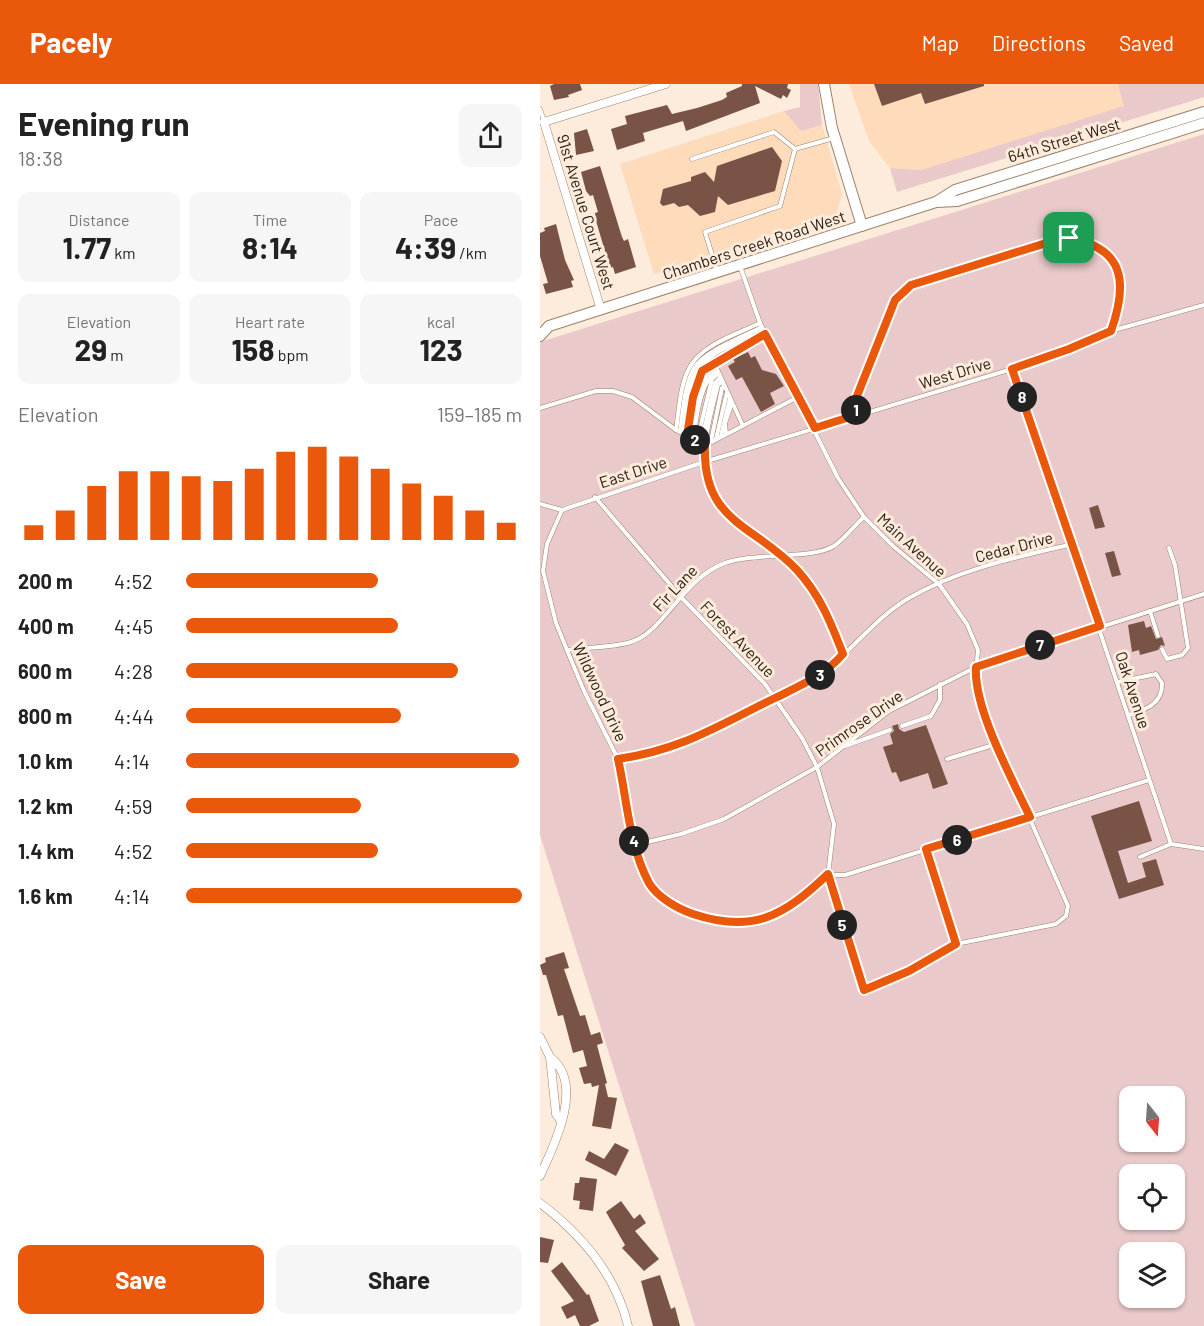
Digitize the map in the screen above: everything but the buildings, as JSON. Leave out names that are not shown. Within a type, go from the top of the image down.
[{"type":"street","points":[[544,122],[666,84]]},
{"type":"street","name":"Chambers Creek Road West","points":[[540,336],[544,325],[601,310],[862,226],[835,138],[824,84]]},
{"type":"street","name":"64th Street West","points":[[862,226],[936,202],[955,190],[1204,112]]},
{"type":"street","name":"91st Avenue Court West","points":[[544,122],[601,310]]},
{"type":"street","name":"64th Street West","points":[[936,202],[957,201],[1204,123]]},
{"type":"street","points":[[540,1037],[550,1057],[556,1114],[561,1121]]},
{"type":"street","points":[[540,1176],[567,1106],[566,1083],[556,1062],[550,1057]]},
{"type":"street","points":[[540,1203],[570,1228],[599,1261],[618,1295],[628,1326]]},
{"type":"lane","points":[[540,109],[544,122]]},
{"type":"lane","points":[[692,159],[774,132],[795,149]]},
{"type":"lane","points":[[795,149],[835,138]]},
{"type":"lane","points":[[718,273],[705,231],[780,206],[795,149]]},
{"type":"lane","points":[[856,415],[855,401],[895,300],[911,285],[1056,240],[1069,238],[1094,243],[1112,259],[1121,286],[1119,307],[1111,331]]},
{"type":"lane","name":"Main Avenue","points":[[740,265],[763,329],[815,428],[838,478],[864,517],[893,546],[939,584],[968,624],[978,650],[975,681],[997,744],[1068,906],[1066,916],[1056,924],[956,944]]},
{"type":"lane","name":"West Drive","points":[[815,428],[1012,369],[1111,331],[1204,305]]},
{"type":"lane","points":[[690,437],[712,380],[763,329]]},
{"type":"lane","points":[[763,329],[706,351],[691,365],[681,393],[690,437],[705,462],[710,490],[742,529],[782,556],[798,571],[824,604],[843,654]]},
{"type":"lane","points":[[690,437],[689,396],[698,369],[713,357],[763,329]]},
{"type":"lane","name":"Oak Avenue","points":[[1012,369],[1073,544],[1171,844]]},
{"type":"lane","points":[[690,437],[695,406],[705,373],[719,373]]},
{"type":"lane","points":[[719,373],[743,426]]},
{"type":"lane","points":[[690,437],[718,385],[719,373]]},
{"type":"lane","points":[[713,441],[722,388],[719,373]]},
{"type":"lane","points":[[540,408],[596,391],[613,391],[632,397],[690,437],[713,441],[798,397]]},
{"type":"lane","points":[[713,441],[727,392]]},
{"type":"lane","points":[[726,434],[725,423],[731,400]]},
{"type":"lane","points":[[721,437],[731,400]]},
{"type":"lane","name":"East Drive","points":[[562,510],[595,497],[815,428]]},
{"type":"lane","name":"Forest Avenue","points":[[595,497],[680,596],[775,698],[817,766],[834,824],[828,874],[864,990],[909,971],[956,944]]},
{"type":"lane","points":[[540,504],[562,510]]},
{"type":"lane","name":"Wildwood Drive","points":[[562,510],[547,544],[543,571],[556,623],[584,691],[618,759],[634,845],[650,886],[679,910],[720,923],[743,923],[771,916],[801,900],[828,874]]},
{"type":"lane","name":"Fir Lane","points":[[567,650],[633,642],[659,623],[680,596],[706,571],[726,562],[761,555],[782,556],[833,547],[864,517]]},
{"type":"lane","name":"Cedar Drive","points":[[618,759],[645,755],[699,738],[813,680],[901,604],[939,584],[985,565],[1073,544]]},
{"type":"lane","points":[[1161,649],[1167,659],[1182,655],[1188,648],[1179,603],[1175,565],[1169,549]]},
{"type":"lane","name":"Primrose Drive","points":[[634,845],[681,834],[724,819],[817,766],[889,711],[976,667],[1204,594]]},
{"type":"lane","points":[[1150,611],[1158,636]]},
{"type":"lane","points":[[1118,682],[1156,674],[1162,683],[1160,696],[1155,703],[1148,709],[1128,715]]},
{"type":"lane","points":[[902,726],[931,716],[940,700],[940,684]]},
{"type":"lane","points":[[840,747],[890,730]]},
{"type":"lane","points":[[947,759],[997,744]]},
{"type":"lane","points":[[828,874],[845,875],[1149,780]]},
{"type":"lane","points":[[1140,857],[1171,844],[1204,849]]},
{"type":"lane","points":[[926,849],[956,944]]},
{"type":"shaded area","points":[[800,84],[818,84],[822,125],[801,131],[784,111],[800,107]]},
{"type":"shaded area","points":[[849,84],[1118,84],[1125,106],[921,170],[890,168],[869,141]]},
{"type":"shaded area","points":[[1118,84],[1204,84],[1204,97],[897,192],[890,168],[921,170],[1124,106]]},
{"type":"shaded area","points":[[784,111],[801,131],[822,125],[842,194],[837,213],[833,217],[654,274],[620,164]]},
{"type":"shaded area","points":[[1204,134],[1204,1326],[695,1326],[540,835],[540,342]]},
{"type":"route","points":[[1069,238],[1094,243],[1112,259],[1121,286],[1119,307],[1111,331],[1012,369],[1100,626],[976,667],[975,681],[997,744],[1030,817],[926,849],[956,944],[909,971],[864,990],[828,874],[801,900],[771,916],[743,923],[720,923],[679,910],[650,886],[634,845],[628,801],[618,759],[645,755],[699,738],[813,680],[843,654],[824,604],[798,571],[782,556],[742,529],[710,490],[705,462],[705,445],[687,436],[693,397],[702,371],[717,360],[765,334],[815,428],[856,415],[855,401],[895,300],[911,285],[1069,238]]}]
